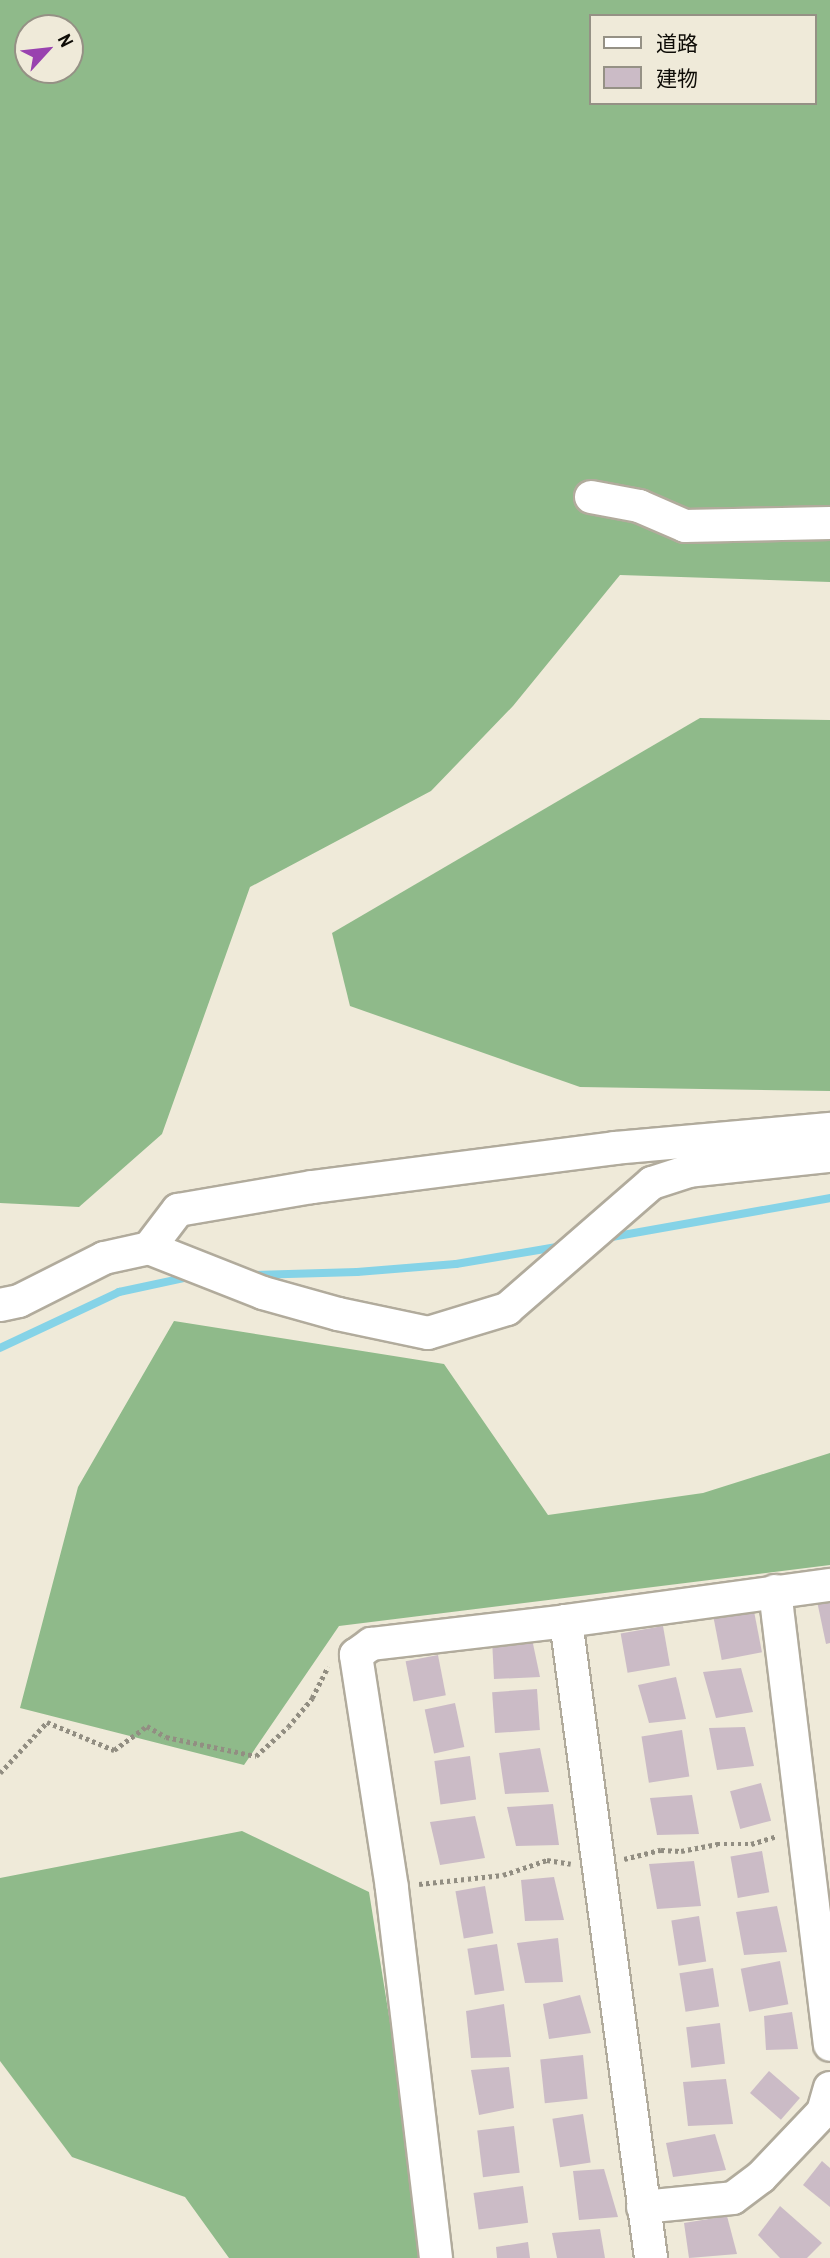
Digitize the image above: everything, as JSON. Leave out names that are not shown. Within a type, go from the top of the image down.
[{"type":"street","points":[[591,497],[639,506],[685,526],[830,523]]},
{"type":"street","points":[[149,1248],[178,1210],[312,1187],[615,1148],[830,1129]]},
{"type":"street","points":[[0,1305],[19,1301],[104,1258],[149,1248],[263,1293],[338,1314],[428,1333],[507,1309],[652,1183],[689,1171],[830,1156]]},
{"type":"street","points":[[436,2258],[391,1888],[356,1655],[371,1644],[830,1585]]},
{"type":"street","points":[[775,1591],[830,2045]]},
{"type":"street","points":[[566,1621],[651,2258]]},
{"type":"street","points":[[643,2207],[733,2198],[761,2178],[808,2130],[823,2112],[830,2088]]},
{"type":"path","points":[[0,1773],[47,1722],[114,1750],[147,1726],[166,1737],[256,1756],[288,1727],[312,1698],[341,1645],[365,1648]]},
{"type":"path","points":[[391,1888],[455,1878],[503,1875],[547,1860],[567,1865],[597,1859],[622,1860],[661,1850],[681,1851],[717,1844],[751,1844],[763,1838],[804,1833]]},
{"type":"green space","points":[[0,0],[830,0],[830,582],[620,575],[513,706],[431,791],[250,887],[162,1134],[79,1207],[0,1203]]},
{"type":"green space","points":[[700,718],[830,720],[830,1091],[580,1087],[350,1006],[332,933]]},
{"type":"green space","points":[[174,1321],[444,1364],[548,1515],[703,1493],[830,1453],[830,1565],[339,1626],[244,1765],[20,1708],[78,1487]]},
{"type":"green space","points":[[242,1831],[369,1892],[428,2258],[229,2258],[185,2197],[72,2157],[0,2061],[0,1878]]},
{"type":"building","points":[[830,1600],[830,1643],[826,1644],[817,1601]]},
{"type":"building","points":[[753,1606],[762,1652],[722,1660],[713,1614]]},
{"type":"building","points":[[663,1626],[670,1665],[628,1673],[621,1633]]},
{"type":"building","points":[[492,1639],[532,1639],[540,1677],[494,1679]]},
{"type":"building","points":[[438,1655],[446,1695],[413,1702],[406,1661]]},
{"type":"building","points":[[741,1668],[753,1712],[716,1718],[703,1672]]},
{"type":"building","points":[[676,1677],[686,1719],[649,1723],[638,1685]]},
{"type":"building","points":[[537,1689],[540,1730],[495,1733],[492,1692]]},
{"type":"building","points":[[455,1703],[464,1747],[434,1753],[425,1709]]},
{"type":"building","points":[[745,1727],[754,1766],[717,1770],[709,1728]]},
{"type":"building","points":[[682,1730],[689,1776],[649,1783],[642,1736]]},
{"type":"building","points":[[540,1748],[549,1792],[505,1794],[499,1753]]},
{"type":"building","points":[[470,1756],[476,1800],[440,1805],[434,1761]]},
{"type":"building","points":[[761,1783],[771,1821],[740,1829],[730,1791]]},
{"type":"building","points":[[692,1795],[699,1834],[657,1835],[650,1798]]},
{"type":"building","points":[[553,1804],[559,1845],[516,1846],[507,1807]]},
{"type":"building","points":[[475,1816],[485,1858],[440,1865],[430,1822]]},
{"type":"building","points":[[762,1851],[769,1892],[738,1898],[730,1857]]},
{"type":"building","points":[[694,1861],[701,1906],[657,1909],[649,1864]]},
{"type":"building","points":[[554,1877],[564,1920],[525,1921],[521,1880]]},
{"type":"building","points":[[485,1886],[493,1933],[464,1938],[455,1891]]},
{"type":"building","points":[[777,1906],[787,1952],[744,1955],[736,1912]]},
{"type":"building","points":[[699,1916],[706,1961],[679,1966],[671,1920]]},
{"type":"building","points":[[558,1938],[563,1982],[525,1983],[517,1943]]},
{"type":"building","points":[[497,1944],[504,1990],[475,1995],[467,1949]]},
{"type":"building","points":[[780,1961],[788,2004],[749,2012],[741,1969]]},
{"type":"building","points":[[713,1968],[719,2007],[686,2012],[679,1973]]},
{"type":"building","points":[[580,1995],[591,2033],[549,2039],[543,2004]]},
{"type":"building","points":[[504,2004],[511,2057],[471,2058],[466,2011]]},
{"type":"building","points":[[792,2012],[798,2049],[766,2050],[764,2016]]},
{"type":"building","points":[[720,2023],[725,2064],[691,2068],[686,2027]]},
{"type":"building","points":[[583,2055],[588,2099],[545,2103],[540,2059]]},
{"type":"building","points":[[509,2067],[514,2108],[479,2115],[471,2070]]},
{"type":"building","points":[[769,2071],[800,2098],[781,2120],[750,2093]]},
{"type":"building","points":[[726,2079],[733,2124],[688,2126],[683,2082]]},
{"type":"building","points":[[583,2114],[591,2162],[560,2167],[552,2119]]},
{"type":"building","points":[[514,2126],[520,2173],[483,2177],[477,2131]]},
{"type":"building","points":[[715,2134],[726,2170],[673,2177],[666,2143]]},
{"type":"building","points":[[822,2161],[830,2168],[830,2207],[803,2185]]},
{"type":"building","points":[[604,2169],[618,2217],[579,2220],[573,2171]]},
{"type":"building","points":[[523,2186],[528,2223],[479,2230],[473,2193]]},
{"type":"building","points":[[780,2206],[822,2243],[807,2258],[780,2258],[758,2235]]},
{"type":"building","points":[[727,2216],[737,2254],[689,2258],[684,2223]]},
{"type":"building","points":[[600,2229],[605,2258],[557,2258],[552,2233]]},
{"type":"building","points":[[528,2242],[530,2258],[497,2258],[496,2247]]},
{"type":"waterway","points":[[606,1238],[830,1198]]},
{"type":"waterway","points":[[251,1275],[357,1272],[456,1264],[562,1246]]},
{"type":"waterway","points":[[0,1348],[119,1292],[189,1277]]}]
